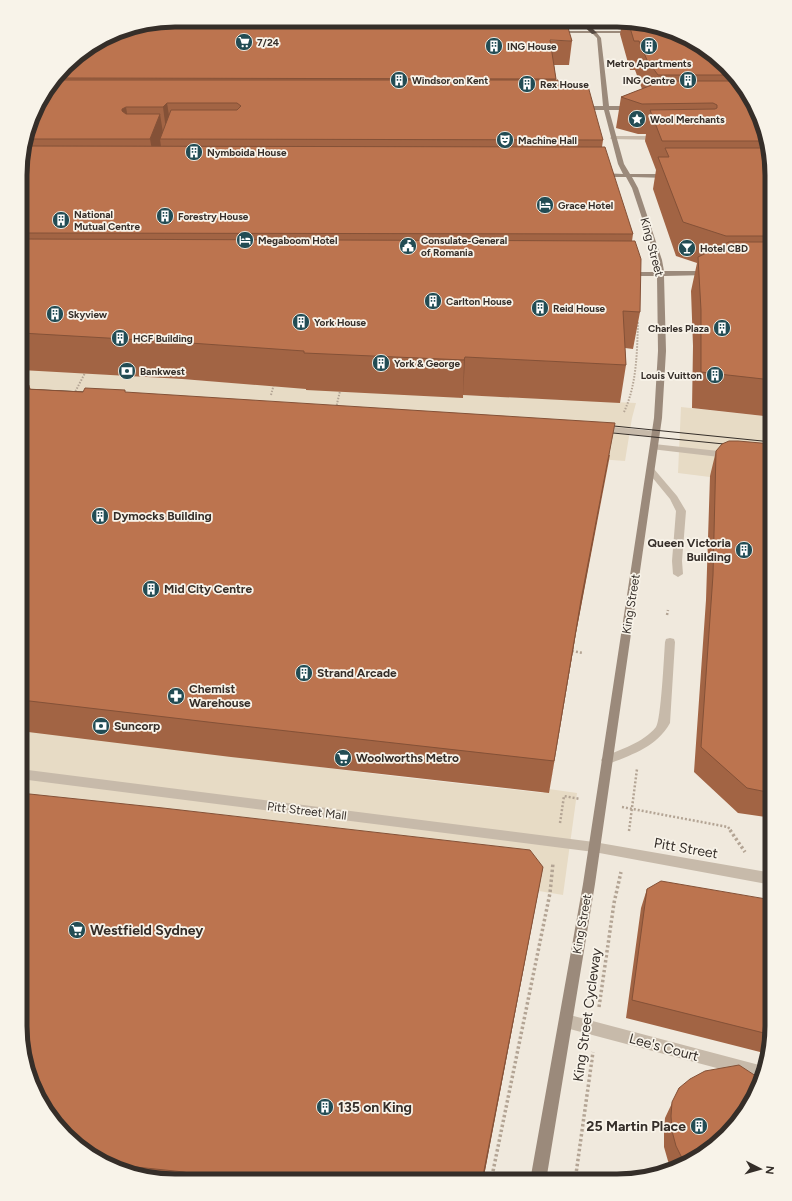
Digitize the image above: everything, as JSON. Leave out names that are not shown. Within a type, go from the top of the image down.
[{"type":"highway","points":[[552,31],[558,27]]},
{"type":"highway","points":[[588,27],[594,33]]},
{"type":"main road","points":[[552,31],[594,33],[639,32]]},
{"type":"main road","name":"King Street","points":[[539,1174],[589,884],[651,471],[656,434],[662,351],[661,274],[659,260],[635,188],[621,164],[613,138],[606,108],[599,38],[594,33]]},
{"type":"main road","points":[[572,108],[640,108]]},
{"type":"main road","points":[[597,175],[677,176]]},
{"type":"main road","points":[[617,274],[720,273]]},
{"type":"street","points":[[613,138],[668,138]]},
{"type":"street","points":[[592,428],[656,434]]},
{"type":"street","points":[[654,447],[734,456]]},
{"type":"street","points":[[651,471],[674,498],[681,511],[677,561],[678,574]]},
{"type":"street","points":[[607,760],[650,740],[664,723],[670,642]]},
{"type":"street","name":"Pitt Street Mall","points":[[27,775],[594,847]]},
{"type":"street","name":"Pitt Street","points":[[594,847],[765,878]]},
{"type":"street","name":"Lee's Court","points":[[566,1021],[758,1072]]},
{"type":"path","points":[[623,414],[630,403],[636,364],[638,318]]},
{"type":"path","points":[[73,395],[86,373]]},
{"type":"path","points":[[271,395],[275,381]]},
{"type":"path","points":[[335,411],[340,392]]},
{"type":"path","points":[[667,615],[668,610]]},
{"type":"path","points":[[572,651],[583,653]]},
{"type":"path","points":[[628,838],[641,745]]},
{"type":"path","points":[[564,796],[577,799]]},
{"type":"path","points":[[643,811],[728,827],[747,856]]},
{"type":"path","points":[[492,1174],[550,893],[556,843]]},
{"type":"path","name":"King Street Cycleway","points":[[576,1174],[614,902],[626,853]]},
{"type":"shaded area","points":[[27,369],[463,397],[463,395],[636,403],[625,461],[27,416]]},
{"type":"shaded area","points":[[681,407],[765,416],[765,470],[711,474],[710,477],[678,473]]},
{"type":"shaded area","points":[[27,731],[392,776],[543,793],[549,789],[577,793],[563,895],[539,891],[526,875],[27,818]]},
{"type":"building","points":[[568,27],[572,41],[550,40],[556,79],[63,78],[77,64],[109,42],[136,32],[155,28]]},
{"type":"building","points":[[630,27],[656,32],[674,38],[699,52],[726,75],[658,75],[647,60],[639,41],[634,41]]},
{"type":"building","points":[[62,80],[558,80],[559,86],[588,86],[603,140],[160,139],[171,110],[237,110],[241,106],[237,103],[167,103],[163,107],[126,107],[122,109],[122,111],[126,114],[160,114],[150,139],[31,139],[42,109]]},
{"type":"building","points":[[662,81],[731,81],[750,109],[761,141],[662,141],[650,110],[715,109],[717,108],[717,105],[713,103],[642,104],[621,97]]},
{"type":"building","points":[[30,146],[605,147],[633,234],[27,233],[28,155]]},
{"type":"building","points":[[665,148],[762,148],[765,165],[765,236],[726,236],[683,222],[658,157],[669,157]]},
{"type":"building","points":[[27,239],[635,241],[641,259],[640,312],[623,311],[626,365],[465,357],[464,360],[304,353],[304,351],[27,333]]},
{"type":"building","points":[[729,242],[765,242],[765,379],[701,372],[701,310],[698,257]]},
{"type":"building","points":[[85,388],[125,390],[125,392],[615,423],[581,600],[554,761],[27,701],[27,389],[83,392]]},
{"type":"building","points":[[729,441],[765,443],[765,792],[747,788],[701,747],[713,575],[716,451],[722,444]]},
{"type":"building","points":[[27,794],[530,850],[543,867],[483,1174],[192,1174],[127,1166],[109,1159],[93,1149],[70,1131],[52,1108],[38,1083],[32,1065],[27,1036]]},
{"type":"building","points":[[661,881],[765,899],[765,1033],[632,1000],[647,889]]},
{"type":"building","name":"25 Martin Place","points":[[739,1065],[756,1076],[750,1092],[740,1108],[722,1131],[699,1149],[683,1159],[676,1146],[672,1131],[672,1102],[679,1088],[690,1079],[705,1071]]},
{"type":"tram line","points":[[27,389],[83,392]]},
{"type":"tram line","points":[[604,425],[765,441]]},
{"type":"tram line","points":[[603,432],[734,445]]},
{"type":"place","name":"7/24","points":[[244,42]]},
{"type":"place","name":"ING House","points":[[494,46]]},
{"type":"place","name":"Metro Apartments","points":[[649,46]]},
{"type":"place","name":"Windsor on Kent","points":[[399,80]]},
{"type":"place","name":"ING Centre","points":[[688,80]]},
{"type":"place","name":"Rex House","points":[[527,84]]},
{"type":"place","name":"Wool Merchants","points":[[637,119]]},
{"type":"place","name":"Machine Hall","points":[[505,140]]},
{"type":"place","name":"Nymboida House","points":[[194,152]]},
{"type":"place","name":"Grace Hotel","points":[[545,205]]},
{"type":"place","name":"Forestry House","points":[[165,216]]},
{"type":"place","name":"National Mutual Centre","points":[[61,220]]},
{"type":"place","name":"Megaboom Hotel","points":[[245,240]]},
{"type":"place","name":"Consulate-General of Romania","points":[[408,246]]},
{"type":"place","name":"Hotel CBD","points":[[687,248]]},
{"type":"place","name":"Carlton House","points":[[433,301]]},
{"type":"place","name":"Reid House","points":[[540,308]]},
{"type":"place","name":"Skyview","points":[[55,314]]},
{"type":"place","name":"York House","points":[[301,322]]},
{"type":"place","name":"Charles Plaza","points":[[722,328]]},
{"type":"place","name":"HCF Building","points":[[120,338]]},
{"type":"place","name":"York & George","points":[[381,363]]},
{"type":"place","name":"Bankwest","points":[[127,371]]},
{"type":"place","name":"Louis Vuitton","points":[[715,375]]},
{"type":"place","name":"Dymocks Building","points":[[100,516]]},
{"type":"place","name":"Queen Victoria Building","points":[[744,550]]},
{"type":"place","name":"Mid City Centre","points":[[151,589]]},
{"type":"place","name":"Strand Arcade","points":[[304,673]]},
{"type":"place","name":"Chemist Warehouse","points":[[176,696]]},
{"type":"place","name":"Suncorp","points":[[101,726]]},
{"type":"place","name":"Woolworths Metro","points":[[343,758]]},
{"type":"place","name":"Westfield Sydney","points":[[77,930]]},
{"type":"place","name":"135 on King","points":[[325,1107]]},
{"type":"place","name":"25 Martin Place","points":[[699,1126]]}]
